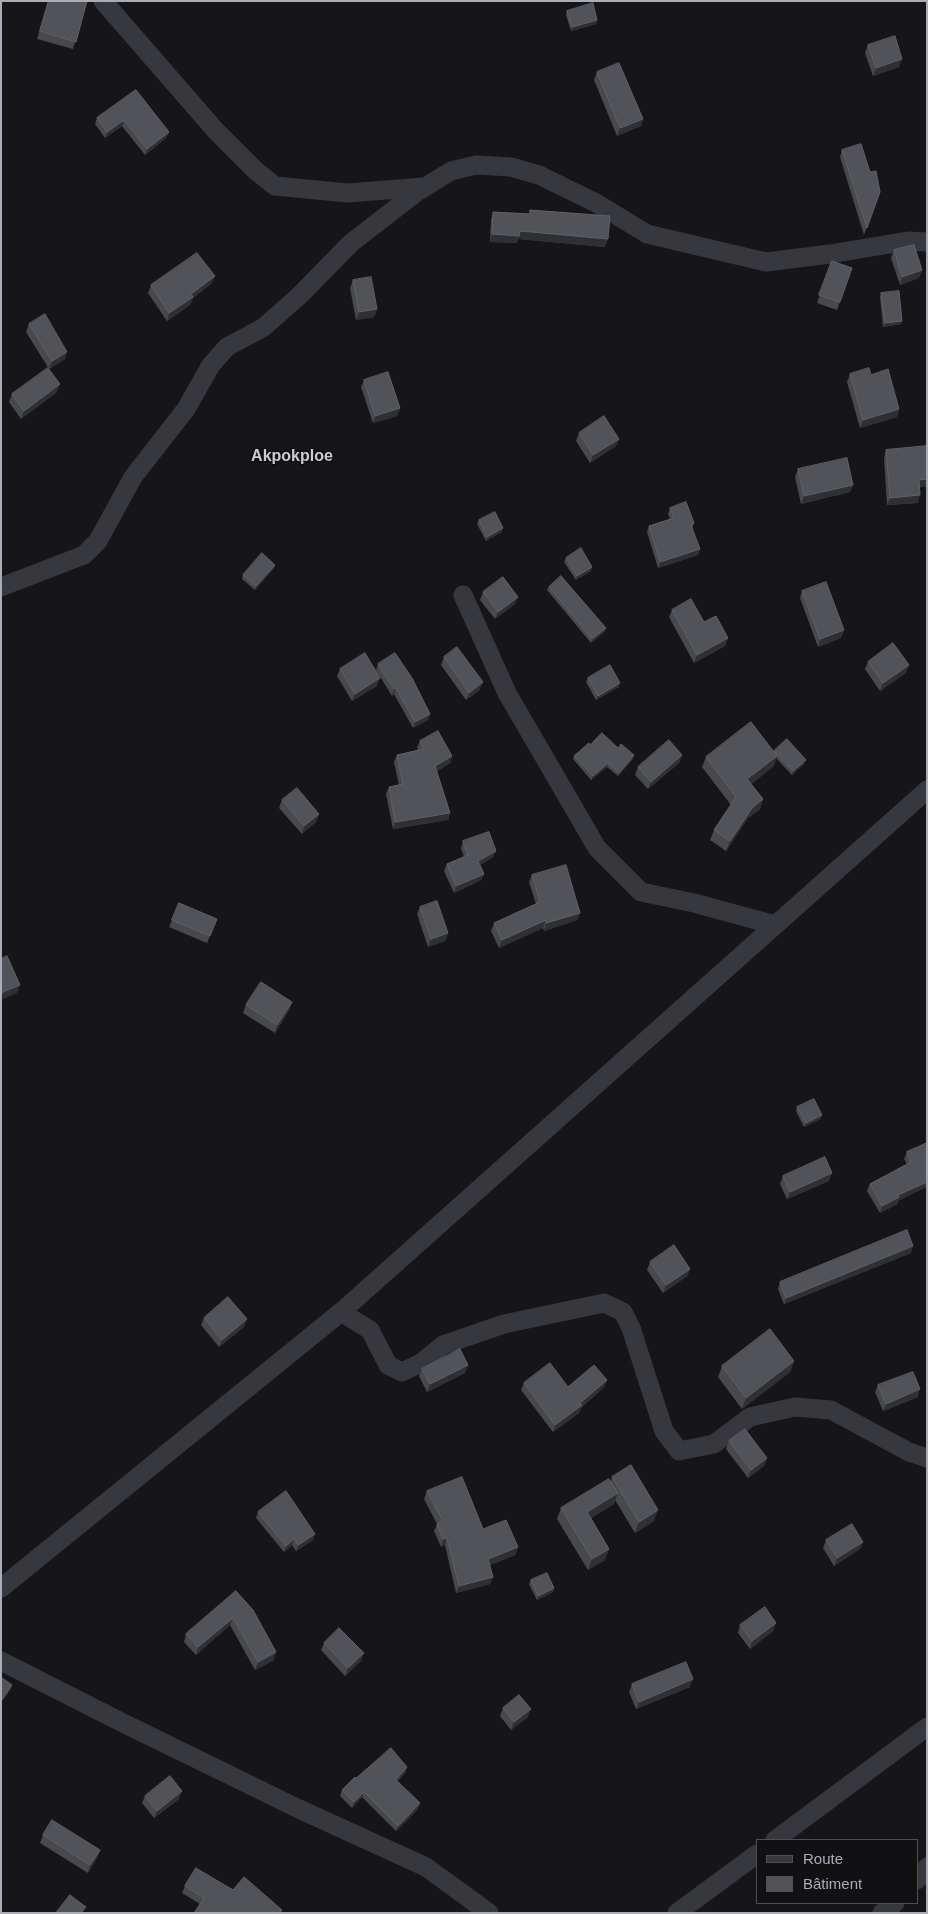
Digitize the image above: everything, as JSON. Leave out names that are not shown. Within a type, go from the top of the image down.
[{"type":"street","points":[[103,1],[216,131],[255,170],[275,186],[348,192],[425,187]]},
{"type":"street","points":[[1,587],[84,556],[98,541],[134,477],[186,410],[211,365],[228,347],[264,327],[299,296],[351,243],[425,187],[451,171],[476,165],[511,167],[539,175],[598,204],[647,234],[766,262],[908,241],[927,242]]},
{"type":"street","points":[[463,595],[508,693],[597,848],[641,892],[694,903],[775,925]]},
{"type":"street","points":[[1,1588],[341,1312],[927,790]]},
{"type":"street","points":[[341,1312],[370,1330],[388,1365],[402,1372],[421,1363],[443,1345],[504,1324],[604,1303],[623,1312],[632,1328],[664,1431],[678,1451],[714,1444],[750,1417],[795,1407],[831,1410],[909,1452],[927,1458]]},
{"type":"street","points":[[1,1661],[299,1810],[426,1867],[489,1913]]},
{"type":"street","points":[[776,1839],[927,1727]]},
{"type":"street","points":[[677,1913],[756,1855]]},
{"type":"street","points":[[918,1879],[927,1867]]},
{"type":"street","points":[[882,1913],[894,1904]]},
{"type":"building","points":[[49,1],[87,1],[76,42],[40,31]]},
{"type":"building","points":[[593,3],[597,20],[572,27],[567,11]]},
{"type":"building","points":[[895,36],[902,59],[876,68],[868,45]]},
{"type":"building","points":[[619,63],[643,119],[620,128],[597,72]]},
{"type":"building","points":[[136,90],[169,132],[147,149],[124,120],[107,132],[97,118]]},
{"type":"building","points":[[861,144],[870,172],[876,171],[880,192],[867,228],[842,150]]},
{"type":"building","points":[[530,210],[610,216],[608,239],[520,231],[519,236],[492,234],[493,212],[530,214]]},
{"type":"building","points":[[914,245],[922,270],[902,277],[894,250]]},
{"type":"building","points":[[197,253],[215,276],[191,294],[193,297],[169,313],[151,285]]},
{"type":"building","points":[[832,261],[852,268],[840,302],[819,295]]},
{"type":"building","points":[[371,277],[377,309],[359,312],[353,280]]},
{"type":"building","points":[[899,291],[902,321],[885,323],[881,293]]},
{"type":"building","points":[[45,314],[67,352],[52,361],[29,324]]},
{"type":"building","points":[[48,368],[60,384],[24,411],[12,394]]},
{"type":"building","points":[[869,368],[871,375],[888,369],[899,409],[863,420],[850,374]]},
{"type":"building","points":[[388,372],[400,408],[375,416],[364,380]]},
{"type":"building","points":[[604,416],[619,439],[593,455],[579,433]]},
{"type":"building","points":[[927,446],[927,479],[919,480],[920,495],[890,498],[886,450]]},
{"type":"building","points":[[847,458],[853,485],[804,496],[798,469]]},
{"type":"building","points":[[686,502],[694,523],[691,525],[700,549],[660,562],[649,526],[674,518],[670,508]]},
{"type":"building","points":[[495,512],[503,528],[487,537],[479,520]]},
{"type":"building","points":[[581,548],[592,567],[577,576],[566,558]]},
{"type":"building","points":[[262,553],[275,565],[256,586],[243,575]]},
{"type":"building","points":[[561,576],[606,628],[592,639],[549,587]]},
{"type":"building","points":[[503,577],[518,597],[498,612],[483,592]]},
{"type":"building","points":[[826,582],[844,630],[820,639],[802,591]]},
{"type":"building","points":[[691,599],[704,622],[716,616],[728,638],[697,655],[672,610]]},
{"type":"building","points":[[893,643],[909,665],[883,683],[868,662]]},
{"type":"building","points":[[457,647],[483,682],[469,693],[444,657]]},
{"type":"building","points":[[365,653],[380,678],[355,694],[340,669]]},
{"type":"building","points":[[395,653],[412,678],[430,714],[415,722],[396,688],[394,689],[378,664]]},
{"type":"building","points":[[610,665],[620,683],[598,696],[588,678]]},
{"type":"building","points":[[751,722],[777,756],[747,779],[763,799],[752,808],[730,841],[714,830],[736,797],[706,757]]},
{"type":"building","points":[[438,731],[452,756],[435,766],[450,813],[395,822],[389,787],[403,784],[397,755],[424,749],[420,741]]},
{"type":"building","points":[[602,733],[618,748],[621,744],[634,755],[619,773],[608,763],[593,776],[574,756],[589,743],[590,745]]},
{"type":"building","points":[[787,739],[806,760],[793,771],[774,751]]},
{"type":"building","points":[[669,740],[682,755],[651,782],[638,767]]},
{"type":"building","points":[[297,788],[319,814],[304,826],[282,800]]},
{"type":"building","points":[[489,832],[496,851],[478,861],[484,874],[456,886],[447,864],[468,855],[463,841]]},
{"type":"building","points":[[566,865],[580,913],[546,923],[546,920],[502,940],[494,923],[540,902],[532,875]]},
{"type":"building","points":[[437,901],[448,933],[431,939],[420,907]]},
{"type":"building","points":[[179,903],[217,919],[210,936],[172,920]]},
{"type":"building","points":[[7,956],[20,985],[1,993],[1,959]]},
{"type":"building","points":[[261,982],[292,1002],[277,1025],[246,1005]]},
{"type":"building","points":[[814,1099],[822,1115],[806,1123],[797,1107]]},
{"type":"building","points":[[927,1143],[927,1182],[898,1195],[899,1197],[882,1206],[870,1184],[911,1162],[907,1152]]},
{"type":"building","points":[[825,1157],[832,1173],[790,1192],[783,1176]]},
{"type":"building","points":[[907,1230],[913,1246],[786,1298],[780,1282]]},
{"type":"building","points":[[674,1245],[690,1269],[666,1285],[650,1262]]},
{"type":"building","points":[[228,1297],[247,1319],[222,1340],[204,1318]]},
{"type":"building","points":[[770,1329],[794,1361],[746,1398],[722,1366]]},
{"type":"building","points":[[460,1349],[468,1365],[430,1384],[422,1369]]},
{"type":"building","points":[[550,1363],[568,1387],[594,1365],[607,1380],[580,1403],[582,1405],[555,1425],[524,1383]]},
{"type":"building","points":[[913,1372],[920,1389],[886,1404],[878,1385]]},
{"type":"building","points":[[745,1429],[767,1458],[751,1470],[729,1441]]},
{"type":"building","points":[[631,1465],[658,1510],[639,1522],[612,1477]]},
{"type":"building","points":[[462,1477],[483,1529],[506,1520],[518,1547],[488,1559],[493,1577],[459,1586],[447,1538],[443,1539],[437,1524],[443,1521],[427,1491]]},
{"type":"building","points":[[609,1479],[618,1493],[587,1512],[609,1549],[592,1559],[561,1508]]},
{"type":"building","points":[[286,1491],[315,1534],[298,1545],[294,1539],[286,1546],[258,1512]]},
{"type":"building","points":[[852,1524],[863,1542],[837,1558],[826,1540]]},
{"type":"building","points":[[547,1573],[554,1588],[538,1596],[531,1580]]},
{"type":"building","points":[[236,1591],[253,1610],[276,1652],[258,1662],[233,1618],[198,1647],[186,1634]]},
{"type":"building","points":[[765,1607],[776,1623],[752,1641],[740,1625]]},
{"type":"building","points":[[339,1628],[364,1653],[348,1668],[324,1643]]},
{"type":"building","points":[[686,1662],[693,1679],[639,1702],[632,1684]]},
{"type":"building","points":[[1,1677],[12,1685],[1,1701]]},
{"type":"building","points":[[519,1695],[531,1709],[514,1722],[503,1708]]},
{"type":"building","points":[[391,1748],[407,1767],[396,1780],[420,1803],[398,1826],[364,1792],[354,1802],[342,1790]]},
{"type":"building","points":[[170,1776],[182,1791],[157,1811],[145,1796]]},
{"type":"building","points":[[52,1820],[100,1850],[90,1865],[43,1835]]},
{"type":"building","points":[[196,1868],[233,1890],[244,1877],[282,1910],[279,1913],[194,1913],[204,1898],[185,1886]]},
{"type":"building","points":[[70,1895],[86,1907],[81,1913],[56,1913]]},
{"type":"district","name":"Akpokploe","points":[[292,457]]}]
